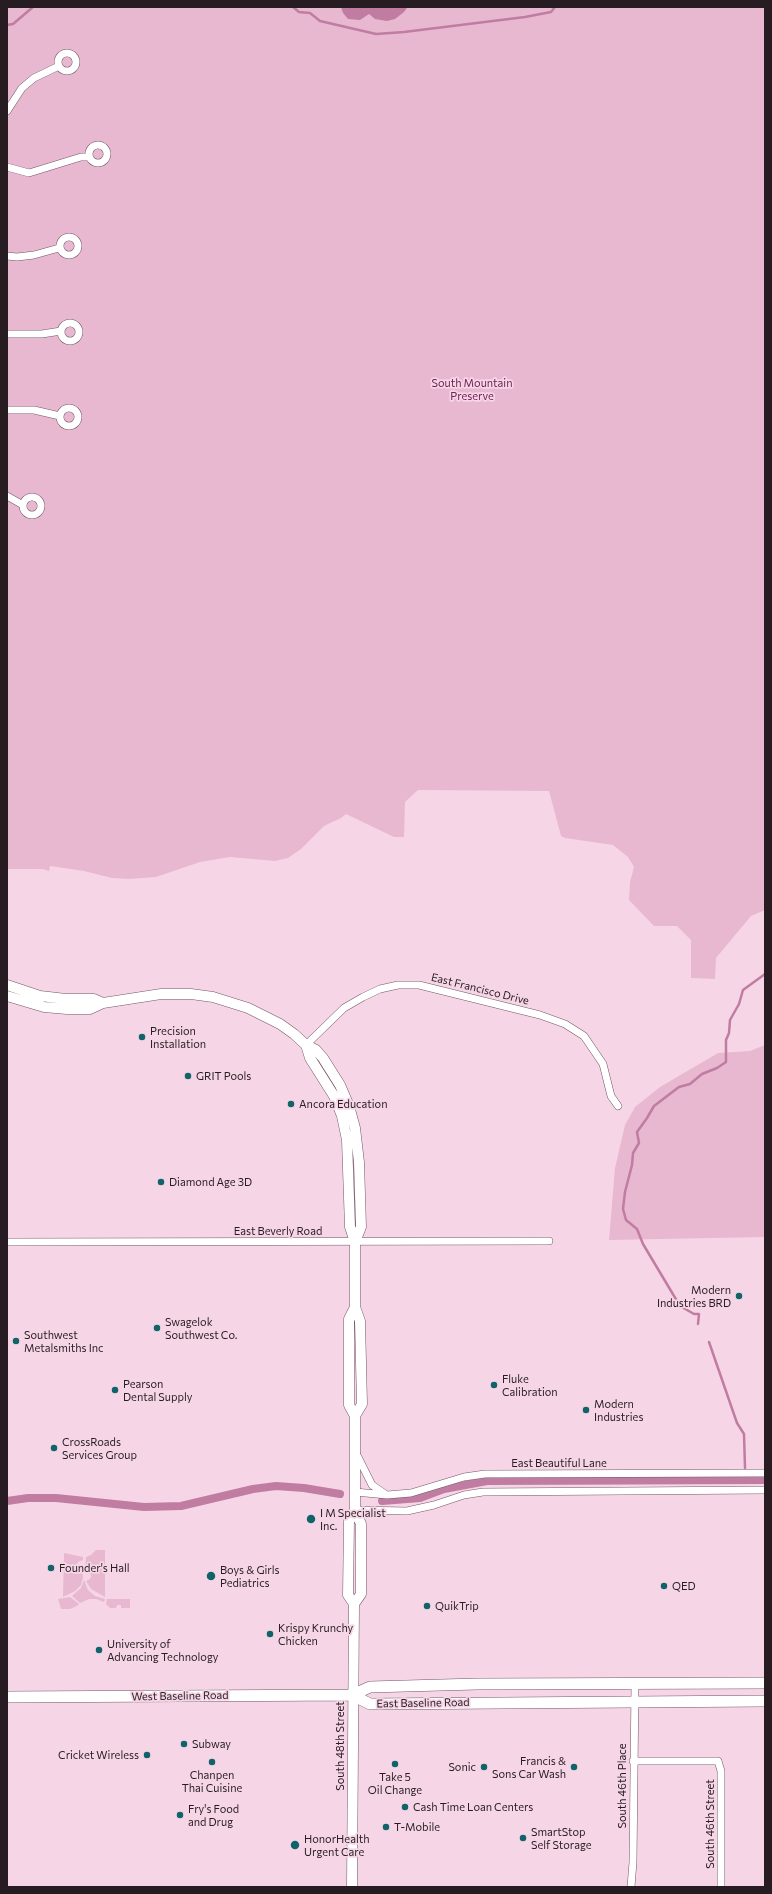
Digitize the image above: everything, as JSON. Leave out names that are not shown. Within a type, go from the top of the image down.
[{"type":"main road","name":"South 48th Street","points":[[7,985],[40,996],[66,999],[94,999],[103,1003]]},
{"type":"main road","name":"South 48th Street","points":[[7,996],[44,1007],[67,1009],[90,1009],[103,1003],[161,994],[191,994],[218,998],[264,1015],[294,1034],[306,1045],[316,1050],[334,1075],[349,1106],[355,1128],[359,1157],[361,1227],[355,1242],[355,1307],[360,1322],[362,1404],[355,1416],[355,1510],[361,1524],[361,1594],[354,1604],[352,1695],[352,1887]]},
{"type":"main road","name":"East Baseline Road","points":[[352,1695],[370,1687],[477,1684],[765,1684]]},
{"type":"main road","name":"East Baseline Road","points":[[352,1695],[370,1704],[765,1701]]},
{"type":"main road","name":"West Baseline Road","points":[[7,1697],[352,1695]]},
{"type":"street","points":[[7,111],[22,88],[34,78],[59,66]]},
{"type":"street","points":[[7,167],[29,173],[81,157],[89,157]]},
{"type":"street","points":[[7,256],[17,257],[34,255],[59,248]]},
{"type":"street","points":[[7,334],[42,334],[61,331]]},
{"type":"street","points":[[7,410],[34,410],[60,416]]},
{"type":"street","points":[[7,496],[23,504]]},
{"type":"street","name":"East Francisco Drive","points":[[306,1045],[344,1008],[363,996],[380,989],[398,985],[419,985],[540,1015],[565,1024],[584,1036],[603,1064],[611,1096],[618,1106]]},
{"type":"street","name":"East Beverly Road","points":[[7,1242],[549,1241]]},
{"type":"street","points":[[355,1450],[372,1485],[387,1495]]},
{"type":"street","name":"East Beautiful Lane","points":[[355,1492],[387,1495],[411,1493],[464,1477],[485,1474],[765,1473]]},
{"type":"street","points":[[355,1510],[407,1511],[434,1505],[464,1495],[483,1492],[765,1490]]},
{"type":"street","name":"South 46th Place","points":[[631,1887],[634,1685]]},
{"type":"street","name":"South 46th Street","points":[[633,1761],[718,1761],[721,1771],[721,1887]]},
{"type":"green space","name":"South Mountain Preserve","points":[[7,7],[765,7],[765,910],[751,916],[716,958],[715,979],[691,978],[691,940],[677,926],[654,926],[629,900],[630,882],[634,867],[628,857],[613,845],[565,838],[561,836],[549,791],[418,790],[405,802],[404,837],[394,837],[346,814],[324,826],[301,849],[288,858],[275,861],[230,857],[200,862],[156,877],[129,879],[112,878],[84,871],[50,866],[49,871],[43,869],[7,869]]},
{"type":"green space","points":[[765,1045],[765,1237],[609,1240],[615,1168],[625,1125],[635,1107],[660,1087],[718,1053],[750,1051]]},
{"type":"green space","points":[[96,1550],[105,1550],[105,1597],[91,1589],[86,1581],[90,1579],[91,1576],[90,1573],[85,1572],[86,1557],[91,1555]]},
{"type":"green space","points":[[64,1553],[83,1557],[83,1560],[78,1562],[77,1567],[82,1570],[83,1577],[81,1585],[75,1591],[63,1597]]},
{"type":"green space","points":[[84,1580],[88,1590],[95,1596],[105,1599],[104,1602],[96,1599],[89,1599],[80,1603],[72,1596],[81,1588]]},
{"type":"green space","points":[[70,1597],[79,1604],[70,1609],[61,1609],[58,1599]]},
{"type":"green space","points":[[107,1599],[130,1599],[130,1608],[121,1608],[121,1605],[117,1605],[116,1608],[110,1608],[106,1604]]},
{"type":"shaded area","points":[[341,7],[407,8],[395,19],[387,21],[375,19],[369,14],[360,20],[348,19],[343,13]]},
{"type":"waterway","points":[[7,25],[13,24],[33,7]]},
{"type":"waterway","points":[[293,7],[299,12],[310,13],[320,21],[376,34],[525,17],[551,12],[555,7]]},
{"type":"waterway","points":[[698,1324],[699,1314],[694,1314],[680,1306],[643,1244],[637,1229],[626,1220],[623,1209],[625,1192],[632,1165],[633,1153],[639,1143],[637,1132],[654,1106],[679,1087],[690,1084],[702,1074],[717,1068],[726,1062],[726,1040],[729,1033],[730,1020],[739,1004],[743,990],[765,974]]},
{"type":"waterway","points":[[709,1342],[737,1423],[744,1434],[745,1468]]},
{"type":"waterway","points":[[382,1501],[420,1498],[444,1489],[487,1481],[765,1480]]},
{"type":"waterway","points":[[7,1501],[28,1498],[56,1498],[144,1507],[181,1506],[253,1489],[276,1486],[304,1488],[340,1494]]},
{"type":"place","name":"Precision Installation","points":[[142,1037]]},
{"type":"place","name":"GRIT Pools","points":[[188,1076]]},
{"type":"place","name":"Ancora Education","points":[[291,1104]]},
{"type":"place","name":"Diamond Age 3D","points":[[161,1182]]},
{"type":"place","name":"Modern Industries BRD","points":[[739,1296]]},
{"type":"place","name":"Swagelok Southwest Co.","points":[[157,1328]]},
{"type":"place","name":"Southwest Metalsmiths Inc","points":[[16,1341]]},
{"type":"place","name":"Fluke Calibration","points":[[494,1385]]},
{"type":"place","name":"Pearson Dental Supply","points":[[115,1390]]},
{"type":"place","name":"Modern Industries","points":[[586,1410]]},
{"type":"place","name":"CrossRoads Services Group","points":[[54,1448]]},
{"type":"place","name":"I M Specialist Inc.","points":[[311,1519]]},
{"type":"place","name":"Founder's Hall","points":[[51,1568]]},
{"type":"place","name":"Boys & Girls Pediatrics","points":[[211,1576]]},
{"type":"place","name":"QED","points":[[664,1586]]},
{"type":"place","name":"QuikTrip","points":[[427,1606]]},
{"type":"place","name":"Krispy Krunchy Chicken","points":[[270,1634]]},
{"type":"place","name":"University of Advancing Technology","points":[[99,1650]]},
{"type":"place","name":"Subway","points":[[184,1744]]},
{"type":"place","name":"Cricket Wireless","points":[[147,1755]]},
{"type":"place","name":"Chanpen Thai Cuisine","points":[[212,1762]]},
{"type":"place","name":"Take 5 Oil Change","points":[[395,1764]]},
{"type":"place","name":"Sonic","points":[[484,1767]]},
{"type":"place","name":"Francis & Sons Car Wash","points":[[574,1767]]},
{"type":"place","name":"Cash Time Loan Centers","points":[[405,1807]]},
{"type":"place","name":"Fry's Food and Drug","points":[[180,1815]]},
{"type":"place","name":"T-Mobile","points":[[386,1827]]},
{"type":"place","name":"SmartStop Self Storage","points":[[523,1838]]},
{"type":"place","name":"HonorHealth Urgent Care","points":[[295,1845]]}]
